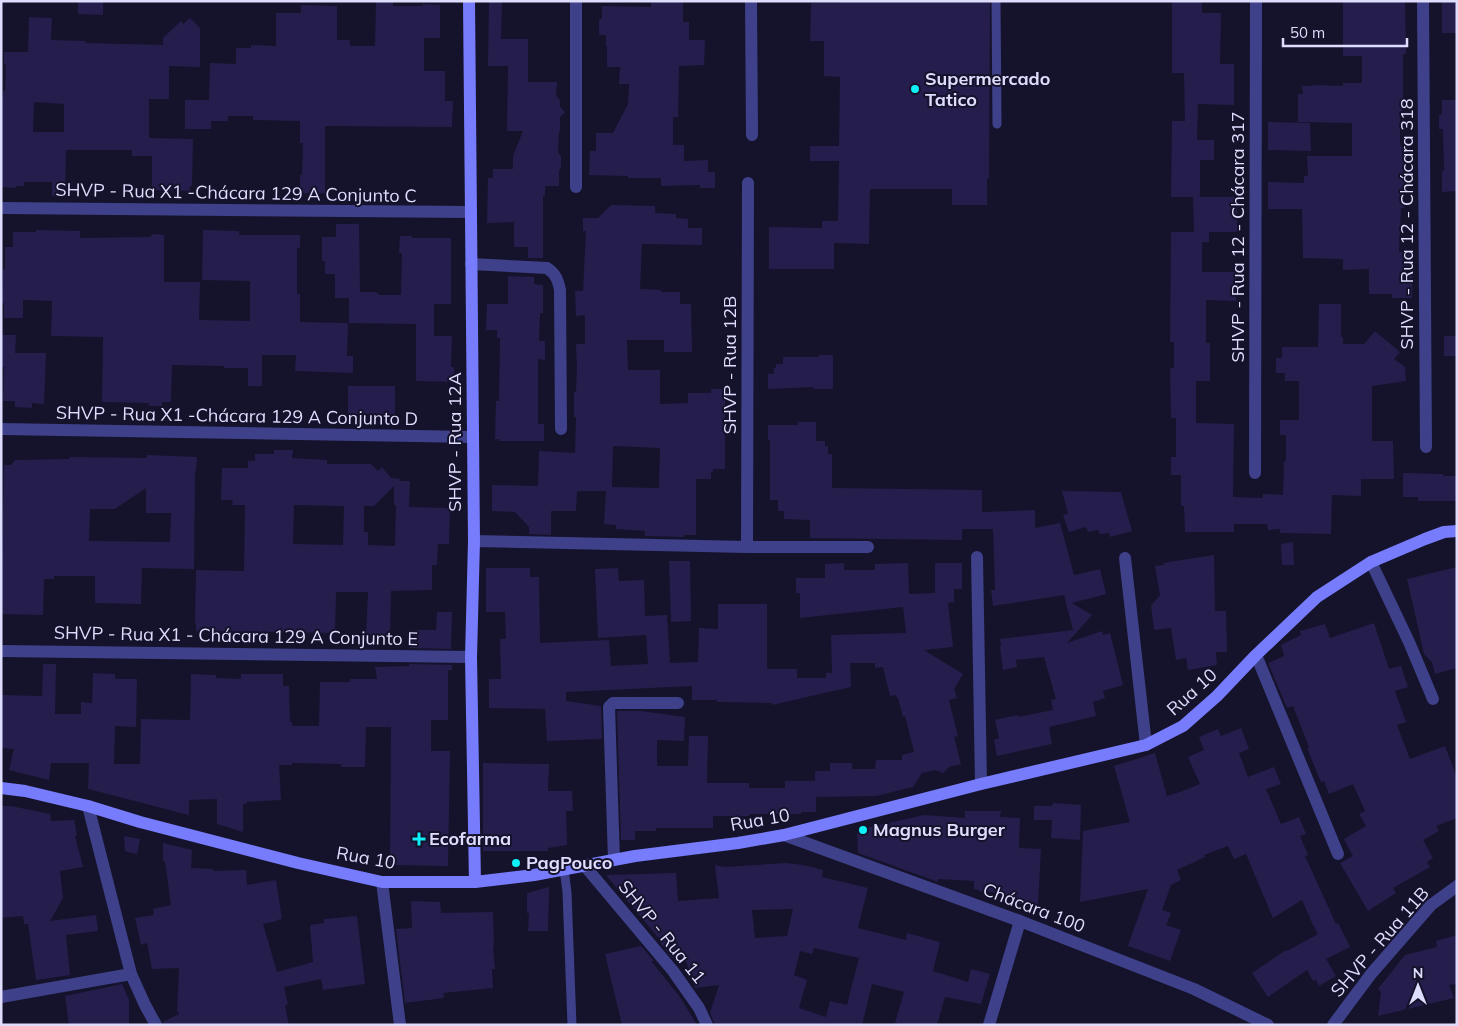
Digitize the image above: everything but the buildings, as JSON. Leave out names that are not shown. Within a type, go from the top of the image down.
[{"type":"street","name":"SHVP - Rua 12A","points":[[469,1],[474,542],[471,657],[475,882]]},
{"type":"street","points":[[576,1],[576,187]]},
{"type":"street","points":[[751,1],[752,135]]},
{"type":"street","name":"SHVP - Rua 12 - Chácara 317","points":[[1254,473],[1256,1]]},
{"type":"street","name":"SHVP - Rua 12 - Chácara 318","points":[[1422,1],[1426,447]]},
{"type":"street","name":"SHVP - Rua 12B","points":[[747,547],[748,183]]},
{"type":"street","name":"SHVP - Rua X1 -Chácara 129 A Conjunto C","points":[[1,208],[471,212]]},
{"type":"street","points":[[471,264],[547,268],[554,272],[560,290],[561,429]]},
{"type":"street","name":"SHVP - Rua X1 -Chácara 129 A Conjunto D","points":[[1,429],[473,438]]},
{"type":"street","name":"Rua 10","points":[[1,788],[25,791],[88,806],[298,863],[382,882],[475,882],[534,875],[614,860],[784,835],[981,784],[1146,745],[1183,726],[1217,696],[1256,655],[1317,597],[1371,562],[1444,532],[1457,531]]},
{"type":"street","points":[[474,542],[747,547],[868,547]]},
{"type":"street","points":[[977,557],[981,784]]},
{"type":"street","points":[[1125,558],[1146,745]]},
{"type":"street","points":[[1371,562],[1409,642],[1433,699]]},
{"type":"street","name":"SHVP - Rua X1 - Chácara 129 A Conjunto E","points":[[1,651],[471,657]]},
{"type":"street","points":[[1256,655],[1338,854]]},
{"type":"street","points":[[614,860],[609,707],[613,703],[678,703]]},
{"type":"street","points":[[88,806],[131,974],[145,1006],[156,1025]]},
{"type":"street","name":"Chácara 100","points":[[784,835],[1020,921],[1194,989],[1268,1025]]},
{"type":"street","name":"SHVP - Rua 11","points":[[584,865],[673,971],[699,1008],[707,1025]]},
{"type":"street","points":[[382,882],[400,1025]]},
{"type":"street","name":"SHVP - Rua 11B","points":[[1333,1025],[1371,974],[1431,905],[1457,886]]},
{"type":"street","points":[[989,1025],[1020,921]]},
{"type":"street","points":[[1,997],[131,974]]},
{"type":"lane","points":[[996,1],[997,124]]},
{"type":"lane","points":[[564,869],[572,1025]]},
{"type":"place","name":"Supermercado Tatico","points":[[915,89]]},
{"type":"place","name":"Magnus Burger","points":[[863,830]]},
{"type":"place","name":"Ecofarma","points":[[419,839]]},
{"type":"place","name":"PagPouco","points":[[516,863]]}]
